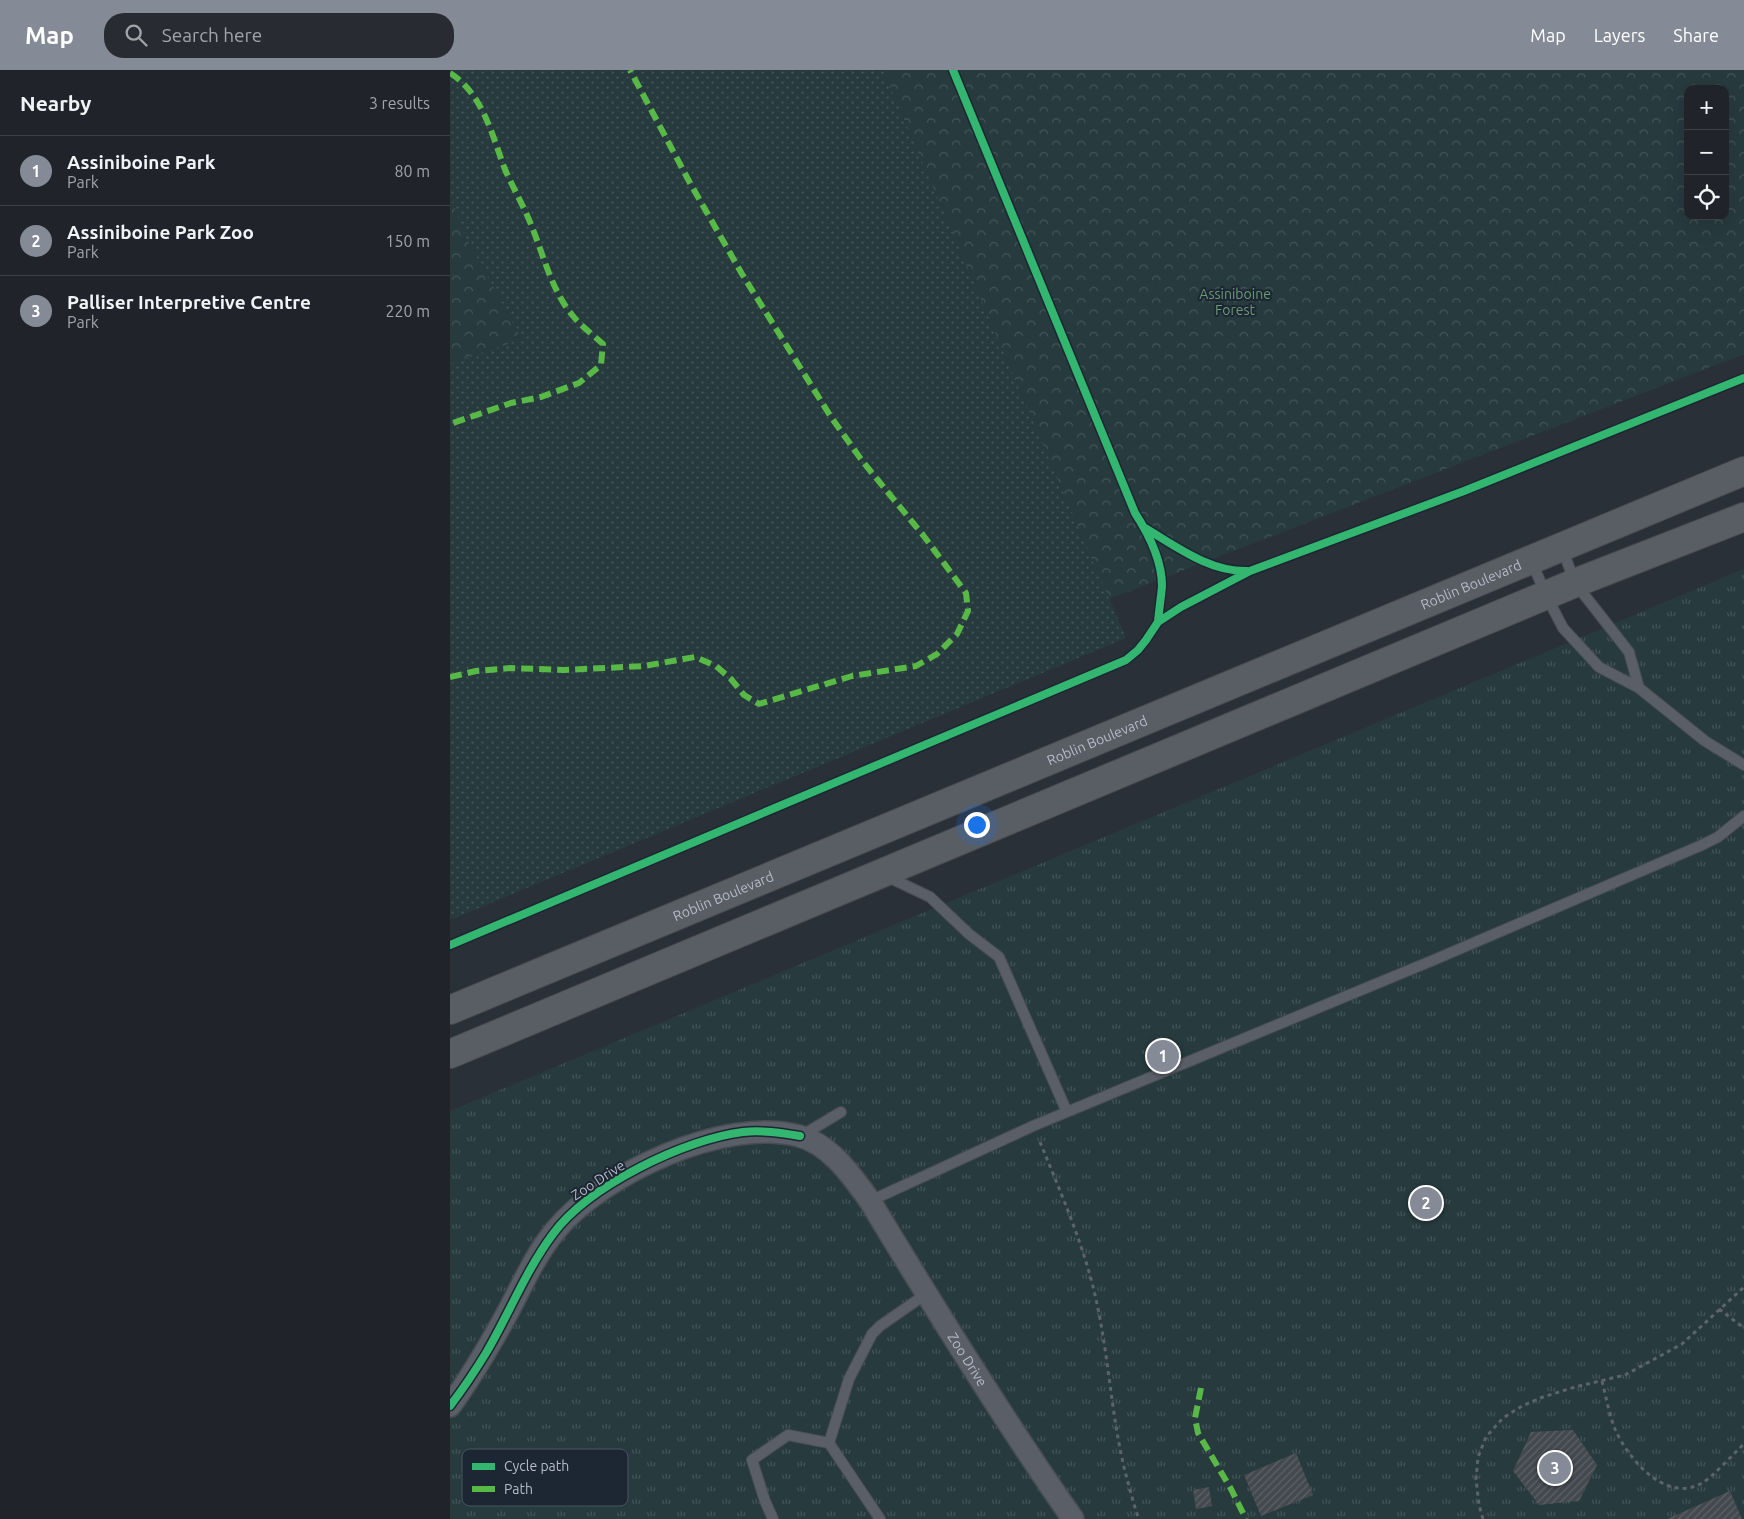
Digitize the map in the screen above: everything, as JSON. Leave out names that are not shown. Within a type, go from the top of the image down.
[{"type":"main road","name":"Roblin Boulevard","points":[[450,1010],[1744,471]]},
{"type":"main road","points":[[450,1054],[1546,595],[1744,517]]},
{"type":"street","name":"Zoo Drive","points":[[450,1406],[486,1353],[540,1252],[571,1212],[595,1194],[635,1170],[711,1138],[744,1132],[771,1131],[800,1136],[823,1148],[855,1180],[870,1201],[1024,1449],[1073,1519]]},
{"type":"lane","points":[[1561,547],[1575,583],[1629,652],[1639,688]]},
{"type":"lane","points":[[1531,559],[1546,595],[1563,628],[1599,667],[1639,688],[1705,741],[1744,765]]},
{"type":"lane","points":[[870,1201],[1033,1126],[1436,959],[1702,845],[1718,837],[1744,816]]},
{"type":"lane","points":[[880,873],[930,897],[969,934],[999,958],[1067,1112]]},
{"type":"lane","points":[[800,1136],[841,1112]]},
{"type":"lane","points":[[828,1442],[848,1379],[872,1334],[880,1326],[926,1294]]},
{"type":"lane","points":[[773,1519],[765,1501],[752,1460],[788,1436],[828,1442],[880,1519]]},
{"type":"path","points":[[1033,1126],[1085,1258],[1095,1295],[1124,1470],[1139,1519]]},
{"type":"path","points":[[1483,1519],[1479,1505],[1476,1478],[1478,1457],[1486,1437],[1503,1418],[1522,1406],[1575,1387],[1625,1375],[1682,1344],[1744,1287]]},
{"type":"path","points":[[1719,1309],[1744,1328]]},
{"type":"path","points":[[1602,1381],[1615,1430],[1633,1458],[1653,1478],[1670,1488],[1689,1488],[1703,1483],[1744,1444]]},
{"type":"green space","points":[[450,70],[886,70],[1126,638],[450,920]]},
{"type":"green space","name":"Assiniboine Forest","points":[[883,70],[1744,70],[1744,354],[1109,599]]},
{"type":"green space","points":[[450,195],[464,234],[522,339],[450,364]]},
{"type":"green space","points":[[1744,569],[1744,1519],[450,1519],[450,1111]]},
{"type":"building","points":[[1573,1430],[1597,1465],[1579,1501],[1539,1505],[1513,1471],[1531,1432]]},
{"type":"building","points":[[1296,1453],[1313,1495],[1261,1516],[1244,1475]]},
{"type":"building","points":[[1209,1487],[1212,1506],[1196,1509],[1193,1490]]},
{"type":"building","points":[[1730,1491],[1742,1519],[1667,1519]]},
{"type":"marked path","points":[[450,677],[476,671],[511,668],[564,670],[644,666],[695,657],[716,666],[731,679],[744,695],[759,704],[852,676],[916,666],[937,654],[957,634],[968,611],[966,593],[923,535],[863,462],[831,417],[742,274],[690,183],[630,70]]},
{"type":"marked path","points":[[450,73],[470,91],[484,115],[504,167],[530,222],[553,283],[565,306],[576,320],[603,344],[601,365],[579,383],[541,397],[511,403],[450,424]]},
{"type":"marked path","points":[[1201,1388],[1195,1418],[1198,1433],[1231,1489],[1246,1519]]},
{"type":"cycle path","points":[[953,70],[1135,513],[1145,529],[1157,557],[1162,586],[1158,622]]},
{"type":"cycle path","points":[[450,945],[1126,660],[1138,650],[1158,622],[1181,607],[1250,571],[1464,491],[1744,378]]},
{"type":"cycle path","points":[[1145,528],[1207,563],[1233,570],[1247,571]]},
{"type":"cycle path","points":[[450,1406],[486,1353],[543,1248],[569,1216],[589,1199],[613,1182],[639,1168],[694,1144],[720,1136],[758,1131],[800,1136]]},
{"type":"place","name":"Assiniboine Park","points":[[1163,1056]]},
{"type":"place","name":"Assiniboine Park Zoo","points":[[1426,1203]]},
{"type":"place","name":"Palliser Interpretive Centre","points":[[1555,1468]]}]
